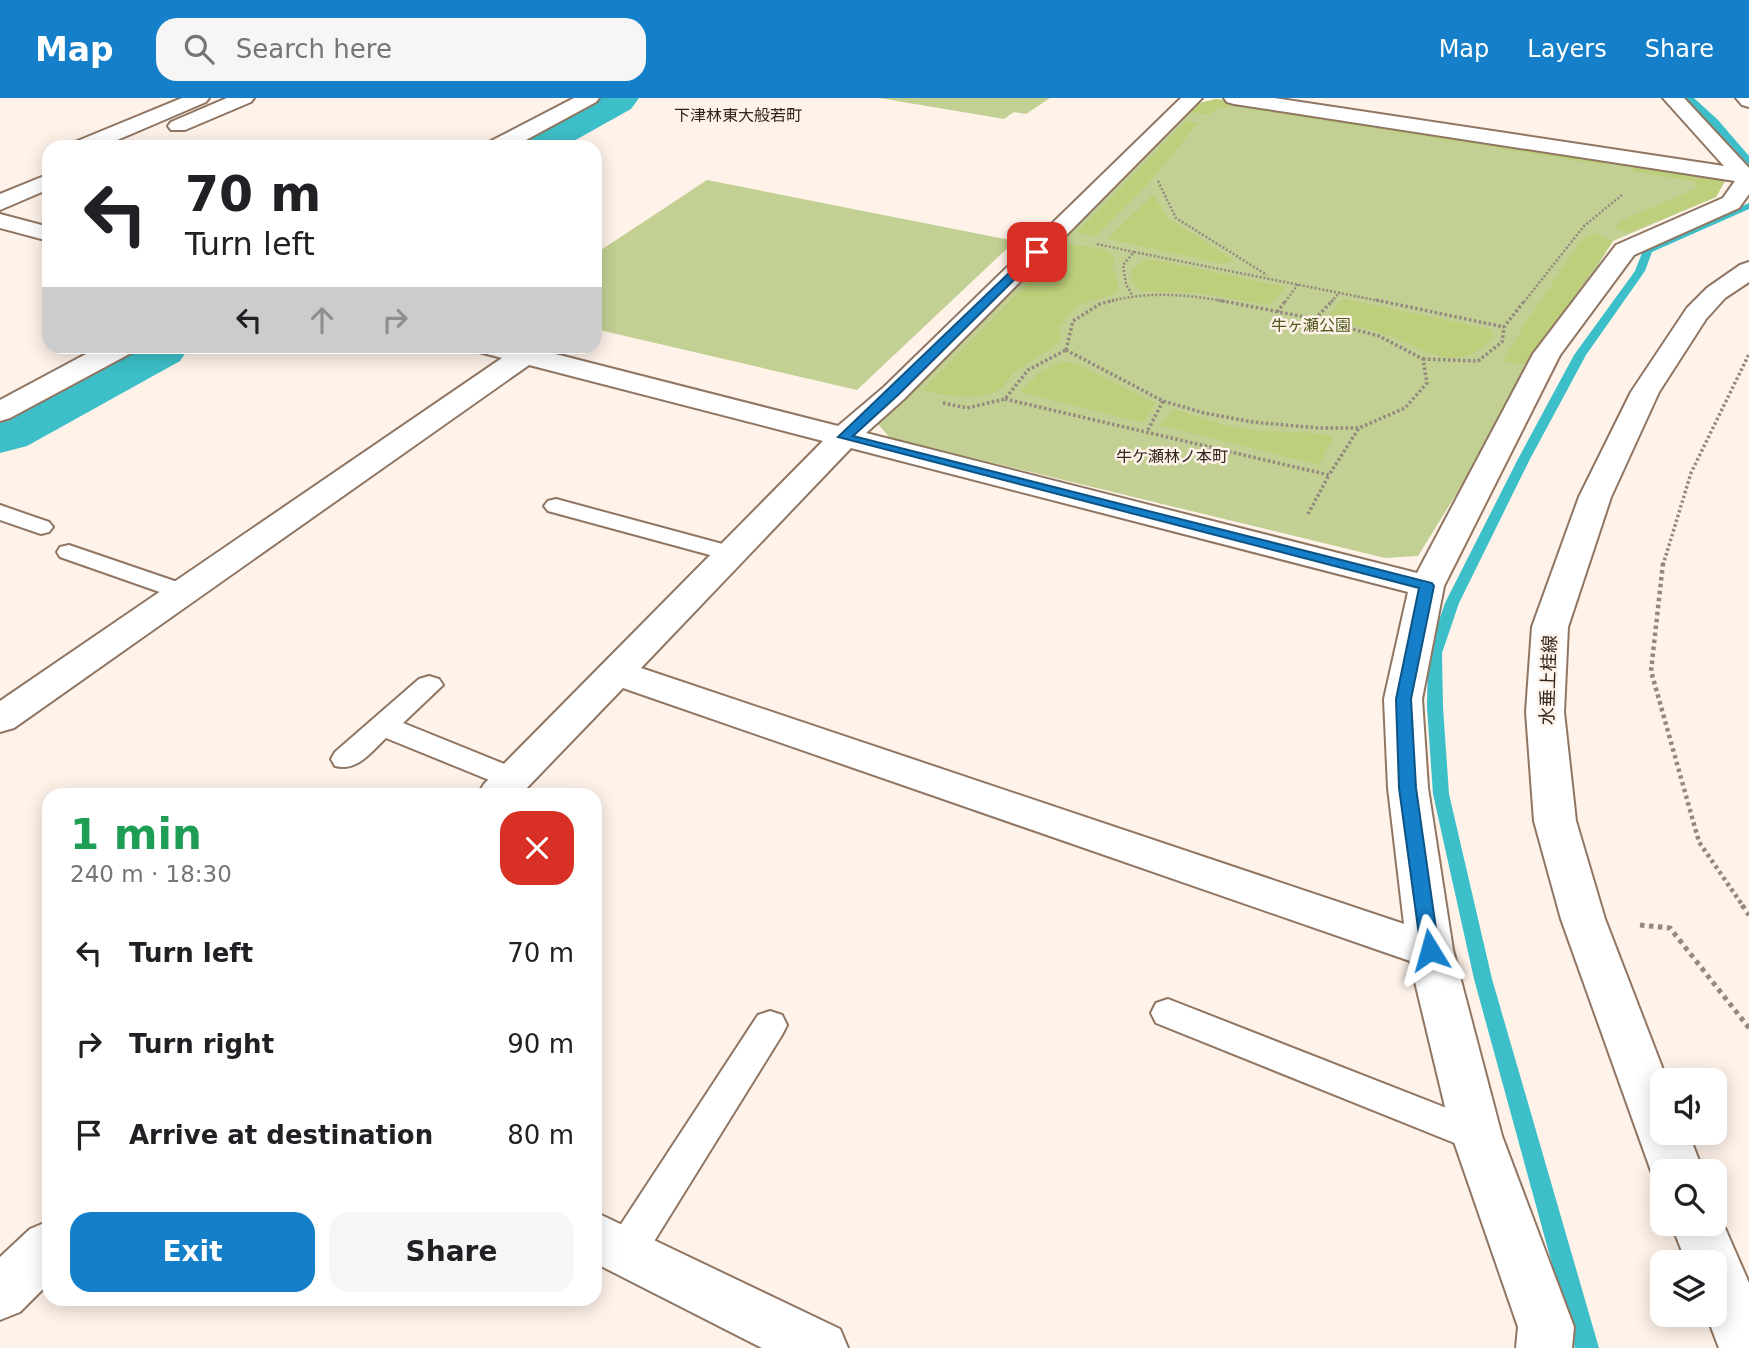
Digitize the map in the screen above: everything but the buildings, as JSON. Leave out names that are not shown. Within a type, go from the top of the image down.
[{"type":"street","points":[[100,140],[199,98]]},
{"type":"street","points":[[145,140],[244,98]]},
{"type":"street","points":[[510,140],[589,98]]},
{"type":"street","points":[[506,787],[844,437],[894,393],[1192,98]]},
{"type":"street","points":[[1234,98],[1743,176]]},
{"type":"street","points":[[1544,1348],[1546,1327],[1477,1136],[1430,950],[1408,788],[1404,699],[1427,586],[1536,372],[1625,250],[1731,203],[1747,180],[1700,125],[1672,98]]},
{"type":"street","points":[[0,182],[42,164]]},
{"type":"street","points":[[0,203],[42,184]]},
{"type":"street","points":[[0,222],[42,232]]},
{"type":"street","name":"水垂上桂線","points":[[1673,1159],[1583,919],[1555,821],[1545,712],[1550,627],[1595,497],[1646,392],[1696,314],[1716,293],[1749,270]]},
{"type":"street","points":[[0,412],[108,354]]},
{"type":"street","points":[[520,354],[1427,586]]},
{"type":"street","points":[[0,719],[524,355]]},
{"type":"street","points":[[618,673],[1430,950]]},
{"type":"street","points":[[611,1244],[820,1348]]},
{"type":"street","points":[[0,1294],[42,1253]]},
{"type":"street","points":[[1727,1297],[1747,1348]]},
{"type":"lane","points":[[556,506],[732,554]]},
{"type":"lane","points":[[0,512],[41,527]]},
{"type":"lane","points":[[69,552],[183,593]]},
{"type":"lane","points":[[345,759],[429,685]]},
{"type":"lane","points":[[383,726],[506,787]]},
{"type":"lane","points":[[1168,1013],[1477,1136]]},
{"type":"lane","points":[[611,1244],[770,1025]]},
{"type":"path","points":[[1005,399],[1028,370],[1066,350],[1073,321],[1100,304],[1132,295],[1208,298],[1315,319],[1379,336],[1423,359],[1478,361],[1502,342],[1504,327],[1584,226],[1631,188],[1619,170],[1618,157]]},
{"type":"path","points":[[1158,180],[1176,218],[1272,278]]},
{"type":"path","points":[[1055,235],[1504,327]]},
{"type":"path","points":[[1132,295],[1126,284],[1123,265],[1134,252]]},
{"type":"path","points":[[1277,312],[1299,283]]},
{"type":"path","points":[[1315,319],[1340,292]]},
{"type":"path","points":[[1066,350],[1163,401],[1203,413],[1253,422],[1318,428],[1359,428],[1405,408],[1427,383],[1423,359]]},
{"type":"path","points":[[1749,354],[1687,485],[1662,568],[1651,671],[1699,842],[1749,915]]},
{"type":"path","points":[[894,393],[967,408],[1005,399],[1148,430],[1329,475],[1359,428]]},
{"type":"path","points":[[1148,430],[1163,401]]},
{"type":"path","points":[[1583,919],[1670,928],[1749,1028]]},
{"type":"green space","points":[[879,98],[1050,98],[1026,114],[1014,112],[1004,119]]},
{"type":"green space","name":"牛ヶ瀬公園","points":[[1216,99],[1704,174],[1725,181],[1716,197],[1613,241],[1418,556],[1385,558],[890,438],[878,424],[1200,103]]},
{"type":"green space","points":[[1216,99],[1605,159],[1605,165],[1231,106],[1217,108],[1209,115],[1190,112],[1200,103]]},
{"type":"green space","points":[[1186,121],[1198,123],[1149,183],[1096,236],[1077,232]]},
{"type":"green space","points":[[1634,163],[1704,174],[1725,181],[1716,197],[1627,233],[1613,228],[1627,218],[1698,188],[1693,181],[1631,171]]},
{"type":"green space","points":[[707,180],[1015,241],[857,390],[602,331],[602,249]]},
{"type":"green space","points":[[1153,195],[1168,218],[1234,260],[1224,264],[1108,239]]},
{"type":"green space","points":[[1594,233],[1613,241],[1527,363],[1517,365],[1504,360],[1583,238]]},
{"type":"green space","points":[[1065,245],[1092,247],[1110,254],[1115,259],[1112,265],[1119,290],[1078,305],[1058,327],[1061,339],[1014,372],[998,390],[971,397],[923,390]]},
{"type":"green space","points":[[1155,260],[1285,287],[1270,305],[1198,293],[1140,291],[1131,279],[1133,268],[1144,261]]},
{"type":"green space","points":[[1343,299],[1490,329],[1494,337],[1481,349],[1468,355],[1443,357],[1390,336],[1326,318]]},
{"type":"green space","points":[[1063,362],[1075,363],[1155,403],[1146,420],[1140,422],[1019,392],[1042,371]]},
{"type":"green space","points":[[1174,409],[1244,429],[1333,436],[1319,465],[1159,425]]},
{"type":"waterway","points":[[536,140],[613,98]]},
{"type":"waterway","points":[[1689,98],[1715,122],[1749,162]]},
{"type":"waterway","points":[[1587,1348],[1483,979],[1441,794],[1435,707],[1435,653],[1452,603],[1524,459],[1580,355],[1640,271],[1648,250],[1749,206]]},
{"type":"waterway","points":[[0,430],[140,354]]},
{"type":"district","name":"下津林東大般若町","points":[[738,115]]},
{"type":"district","name":"牛ケ瀬林ノ本町","points":[[1172,456]]},
{"type":"route","points":[[1037,252],[894,393],[844,437],[1427,586],[1404,699],[1408,788],[1430,950]]}]
